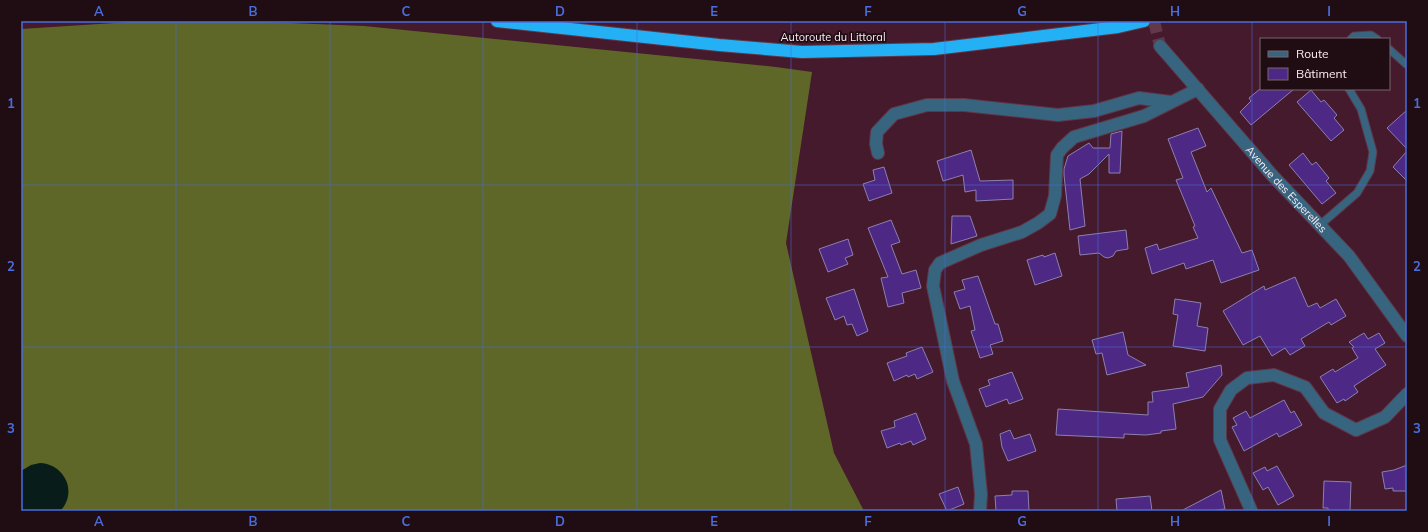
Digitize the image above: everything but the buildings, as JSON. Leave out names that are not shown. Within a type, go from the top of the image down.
[{"type":"highway","name":"Autoroute du Littoral","points":[[497,21],[719,45],[802,52],[934,49],[1118,27],[1144,21]]},
{"type":"street","name":"Avenue des Esperelles","points":[[1160,46],[1272,175],[1349,256],[1407,336]]},
{"type":"street","points":[[980,511],[981,494],[976,444],[953,381],[933,286],[935,270],[940,263],[981,245],[1022,232],[1050,214],[1055,196],[1057,155],[1074,137],[1144,116],[1198,88]]},
{"type":"street","points":[[878,153],[876,144],[877,132],[894,114],[927,105],[964,105],[1058,116],[1094,111],[1139,98],[1171,102]]},
{"type":"street","points":[[1251,510],[1220,440],[1220,409],[1230,390],[1247,378],[1274,375],[1305,387],[1324,413],[1356,430],[1385,418],[1407,394]]},
{"type":"lane","points":[[1352,38],[1354,36],[1371,35],[1376,38]]},
{"type":"lane","points":[[1390,51],[1407,65]]},
{"type":"lane","points":[[1320,225],[1357,193],[1370,172],[1374,152],[1361,109],[1350,90]]},
{"type":"green space","points":[[146,21],[244,21],[364,26],[776,67],[812,72],[786,243],[834,453],[864,511],[21,511],[21,29]]},
{"type":"shaded area","points":[[40,463],[56,468],[66,481],[68,496],[60,511],[21,510],[21,471],[31,465]]},
{"type":"tunnel","points":[[1154,21],[1160,46]]}]
